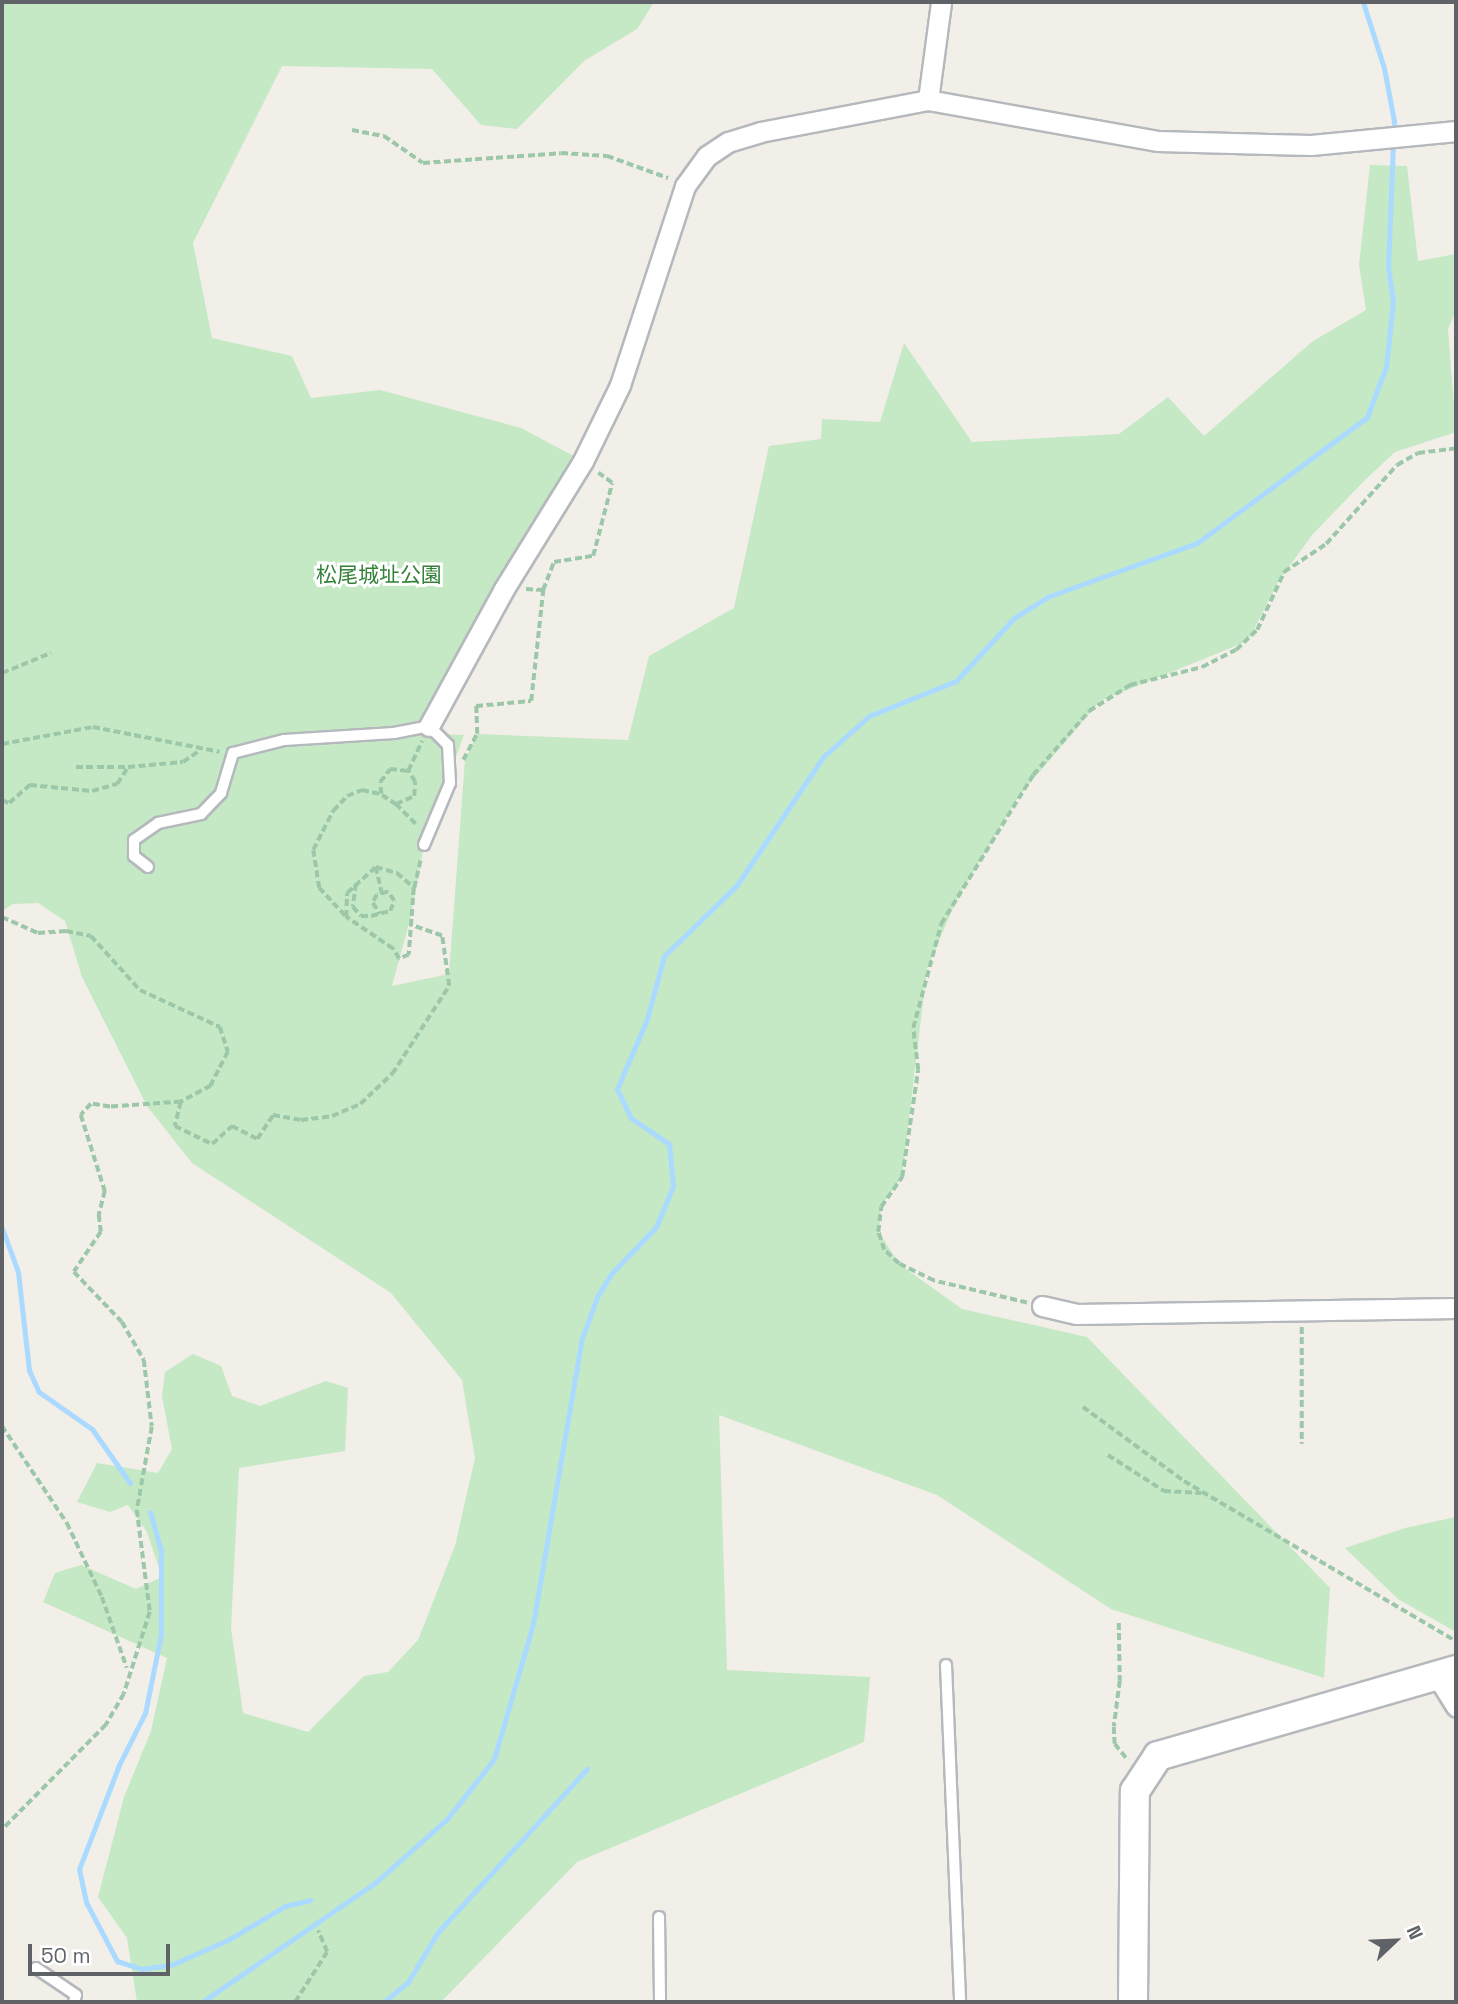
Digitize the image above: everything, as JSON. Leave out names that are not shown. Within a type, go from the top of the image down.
[{"type":"street","points":[[928,100],[941,2]]},
{"type":"street","points":[[429,726],[504,589],[583,461],[620,385],[685,186],[707,156],[728,142],[760,132],[928,100],[1158,141],[1311,145],[1456,131]]},
{"type":"street","points":[[1042,1306],[1076,1314],[1456,1308]]},
{"type":"street","points":[[1133,2002],[1135,1791],[1144,1770],[1158,1756],[1446,1673],[1456,1707]]},
{"type":"lane","points":[[148,867],[134,856],[134,840],[158,823],[201,814],[221,793],[233,753],[284,740],[394,733],[429,726],[441,734],[451,759],[447,794],[424,845]]},
{"type":"lane","points":[[946,1665],[960,2002]]},
{"type":"lane","points":[[659,1916],[660,2002]]},
{"type":"lane","points":[[36,1968],[76,1994],[74,2002]]},
{"type":"path","points":[[352,130],[384,136],[424,163],[561,153],[607,156],[685,186]]},
{"type":"path","points":[[1042,1306],[934,1281],[899,1264],[884,1250],[878,1232],[881,1207],[902,1177],[918,1070],[913,1028],[941,924],[1033,775],[1089,711],[1130,685],[1202,667],[1236,650],[1257,631],[1284,572],[1326,544],[1397,466],[1418,453],[1456,448]]},
{"type":"path","points":[[451,759],[466,760],[477,734],[476,706],[531,701],[543,590],[554,562],[593,556],[612,483],[583,461]]},
{"type":"path","points":[[504,589],[543,590]]},
{"type":"path","points":[[2,673],[51,653]]},
{"type":"path","points":[[408,771],[429,726]]},
{"type":"path","points":[[2,744],[93,727],[199,751],[233,753]]},
{"type":"path","points":[[76,767],[128,767],[183,762],[199,751]]},
{"type":"path","points":[[2,800],[9,803],[30,785],[92,792],[117,784],[128,767]]},
{"type":"path","points":[[381,794],[380,782],[390,769],[408,771]]},
{"type":"path","points":[[376,867],[397,873],[414,888],[409,955],[399,959],[393,949],[345,917],[319,888],[313,850],[333,811],[347,796],[362,790],[381,794],[396,804],[414,796],[415,782],[408,771]]},
{"type":"path","points":[[345,917],[347,893],[356,882],[376,867]]},
{"type":"path","points":[[376,867],[382,894]]},
{"type":"path","points":[[356,882],[353,908],[361,916],[380,914],[390,911],[394,901],[388,892],[373,903],[380,914]]},
{"type":"path","points":[[2,916],[38,933],[91,936],[140,990],[220,1027],[228,1052],[211,1086],[181,1102],[110,1107],[91,1104],[81,1115],[105,1191],[99,1215],[102,1232],[74,1272],[122,1322],[144,1360],[152,1427],[137,1510],[150,1612],[128,1670],[124,1694],[106,1725],[2,1830]]},
{"type":"path","points":[[181,1102],[175,1126],[212,1144],[232,1126],[257,1139],[273,1115],[300,1119],[331,1116],[360,1104],[392,1074],[449,986],[442,936],[410,925]]},
{"type":"path","points":[[1301,1311],[1303,1444]]},
{"type":"path","points":[[1083,1407],[1127,1443],[1204,1493],[1456,1642]]},
{"type":"path","points":[[2,1426],[67,1522],[102,1597],[128,1670]]},
{"type":"path","points":[[1108,1455],[1164,1490],[1204,1493]]},
{"type":"path","points":[[1119,1623],[1115,1744],[1123,1757],[1144,1770]]},
{"type":"path","points":[[295,2002],[327,1952],[318,1931]]},
{"type":"green space","name":"松尾城址公園","points":[[2,2],[654,2],[637,29],[584,61],[517,129],[481,125],[432,69],[282,66],[193,243],[212,338],[292,356],[311,398],[380,390],[521,428],[583,461],[430,726],[441,734],[464,735],[424,845],[410,920],[392,986],[449,974],[465,760],[477,734],[628,740],[649,656],[734,608],[769,446],[821,439],[822,419],[880,422],[904,343],[972,442],[1119,434],[1168,397],[1204,436],[1313,341],[1366,310],[1359,265],[1370,165],[1407,166],[1418,261],[1456,254],[1456,310],[1448,329],[1456,432],[1395,452],[1365,480],[1312,535],[1278,582],[1248,641],[1100,701],[1019,796],[956,901],[927,969],[902,1177],[881,1207],[879,1232],[899,1264],[962,1309],[1087,1337],[1330,1588],[1324,1678],[1111,1609],[937,1495],[719,1415],[727,1670],[870,1677],[864,1742],[577,1862],[441,2002],[137,2002],[127,1938],[98,1897],[124,1797],[151,1731],[167,1658],[43,1602],[55,1573],[81,1565],[136,1589],[162,1577],[147,1532],[128,1505],[110,1512],[77,1502],[97,1463],[158,1473],[172,1449],[162,1396],[165,1372],[193,1354],[221,1366],[232,1396],[260,1406],[326,1381],[348,1388],[345,1451],[239,1468],[231,1628],[243,1713],[308,1732],[364,1676],[388,1672],[418,1640],[455,1546],[475,1458],[462,1380],[391,1293],[192,1163],[147,1106],[82,977],[65,921],[38,903],[13,904],[2,911]]},
{"type":"green space","points":[[1456,1517],[1456,1632],[1398,1599],[1345,1548],[1405,1528]]},
{"type":"waterway","points":[[202,2002],[376,1882],[447,1819],[494,1759],[533,1624],[582,1338],[598,1295],[611,1274],[656,1227],[673,1186],[669,1144],[631,1118],[617,1089],[647,1019],[664,956],[737,885],[823,757],[869,716],[956,681],[1014,618],[1047,597],[1197,543],[1367,417],[1386,367],[1393,302],[1388,268],[1394,121],[1384,68],[1363,2]]},
{"type":"waterway","points":[[2,1228],[18,1272],[29,1370],[39,1392],[92,1429],[130,1483]]},
{"type":"waterway","points":[[150,1512],[161,1551],[161,1634],[145,1713],[119,1765],[79,1869],[86,1902],[117,1961],[141,1969],[171,1965],[228,1940],[285,1906],[310,1900]]},
{"type":"waterway","points":[[384,2002],[408,1982],[438,1932],[587,1769]]}]
